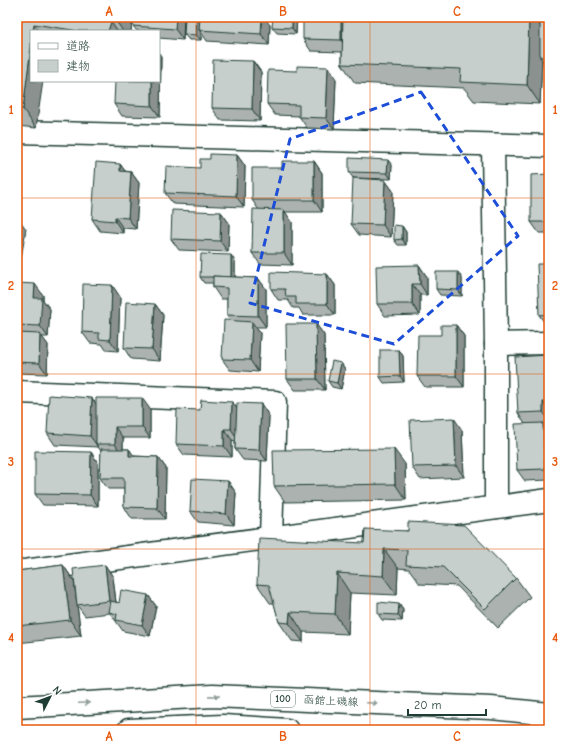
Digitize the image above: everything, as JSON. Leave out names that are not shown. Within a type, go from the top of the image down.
[{"type":"street","points":[[17,132],[549,146]]},
{"type":"street","points":[[493,145],[496,344],[496,506]]},
{"type":"street","points":[[496,344],[549,343]]},
{"type":"street","points":[[17,392],[275,402],[272,538]]},
{"type":"street","points":[[17,572],[549,500]]},
{"type":"street","name":"函館上磯線","points":[[17,707],[212,696],[491,708],[549,714]]},
{"type":"street","points":[[129,730],[223,726],[287,730]]},
{"type":"highlighted area","points":[[421,92],[518,236],[394,344],[250,303],[290,139]]},
{"type":"building","points":[[17,17],[116,17],[116,21],[111,22],[108,30],[73,30],[34,24],[33,30],[30,30],[30,55],[23,109],[17,108]]},
{"type":"building","points":[[134,17],[176,17],[175,29],[133,26]]},
{"type":"building","points":[[185,17],[197,17],[196,35],[184,34]]},
{"type":"building","points":[[200,17],[262,17],[261,34],[199,30]]},
{"type":"building","points":[[273,17],[292,17],[292,28],[272,27]]},
{"type":"building","points":[[303,17],[341,17],[341,40],[303,39]]},
{"type":"building","points":[[343,17],[529,17],[527,85],[460,82],[461,69],[342,64]]},
{"type":"building","points":[[540,19],[549,19],[549,57],[540,57]]},
{"type":"building","points":[[213,60],[253,61],[252,109],[212,108]]},
{"type":"building","points":[[297,66],[328,67],[326,118],[299,117],[299,105],[267,104],[268,70],[297,71]]},
{"type":"building","points":[[115,82],[152,82],[152,106],[114,104]]},
{"type":"building","points":[[210,154],[237,155],[236,196],[165,193],[166,166],[200,168],[200,159],[210,159]]},
{"type":"building","points":[[349,158],[388,160],[387,173],[349,172]]},
{"type":"building","points":[[282,161],[314,161],[314,200],[252,200],[252,168],[282,168]]},
{"type":"building","points":[[96,162],[120,164],[120,171],[131,172],[128,218],[115,217],[115,221],[92,219]]},
{"type":"building","points":[[549,174],[549,222],[531,222],[531,175]]},
{"type":"building","points":[[353,178],[385,180],[383,225],[351,224]]},
{"type":"building","points":[[253,209],[284,210],[284,253],[252,253]]},
{"type":"building","points":[[172,210],[221,212],[220,241],[171,239]]},
{"type":"building","points":[[394,225],[402,226],[402,239],[394,240]]},
{"type":"building","points":[[201,254],[231,255],[231,277],[200,277]]},
{"type":"building","points":[[537,264],[549,264],[549,314],[539,315]]},
{"type":"building","points":[[419,265],[420,284],[412,284],[412,304],[377,304],[376,266]]},
{"type":"building","points":[[271,272],[327,274],[327,304],[296,304],[296,297],[286,297],[285,289],[271,289]]},
{"type":"building","points":[[436,272],[458,272],[458,290],[436,289]]},
{"type":"building","points":[[213,276],[258,278],[258,316],[227,315],[227,288],[213,287]]},
{"type":"building","points":[[17,283],[35,284],[34,298],[42,298],[40,326],[17,325]]},
{"type":"building","points":[[83,284],[112,285],[110,340],[99,339],[99,333],[82,332]]},
{"type":"building","points":[[126,302],[155,304],[152,349],[124,348]]},
{"type":"building","points":[[224,320],[252,322],[250,360],[222,359]]},
{"type":"building","points":[[286,324],[316,324],[317,379],[287,379]]},
{"type":"building","points":[[441,325],[456,325],[456,376],[417,376],[418,335],[441,335]]},
{"type":"building","points":[[17,333],[40,334],[39,363],[17,362]]},
{"type":"building","points":[[380,350],[399,350],[400,376],[380,377]]},
{"type":"building","points":[[548,355],[549,402],[543,402],[543,412],[518,413],[515,357]]},
{"type":"building","points":[[332,361],[341,363],[337,383],[328,381]]},
{"type":"building","points":[[49,395],[92,398],[90,436],[47,433]]},
{"type":"building","points":[[96,398],[142,398],[142,427],[115,427],[115,444],[96,444]]},
{"type":"building","points":[[201,400],[232,402],[231,429],[224,429],[224,446],[176,444],[177,409],[200,410]]},
{"type":"building","points":[[237,403],[261,404],[259,450],[235,449]]},
{"type":"building","points":[[454,418],[456,466],[412,467],[410,420]]},
{"type":"building","points":[[543,423],[545,469],[517,470],[515,424]]},
{"type":"building","points":[[101,449],[129,449],[129,456],[158,457],[157,508],[124,507],[124,478],[100,478]]},
{"type":"building","points":[[394,449],[395,484],[274,486],[273,450]]},
{"type":"building","points":[[35,451],[91,452],[90,495],[35,494]]},
{"type":"building","points":[[192,479],[228,481],[226,514],[190,511]]},
{"type":"building","points":[[408,522],[464,525],[516,578],[485,609],[443,567],[406,565],[407,550],[384,549],[383,576],[337,573],[335,614],[290,612],[289,623],[279,622],[269,585],[257,584],[259,538],[364,543],[365,529],[408,531]]},
{"type":"building","points":[[63,565],[70,620],[17,626],[17,571]]},
{"type":"building","points":[[105,565],[109,601],[77,605],[73,569]]},
{"type":"building","points":[[121,590],[148,595],[142,625],[116,620],[117,614],[109,612],[111,601],[119,603]]},
{"type":"building","points":[[378,602],[399,604],[398,615],[378,614]]}]
